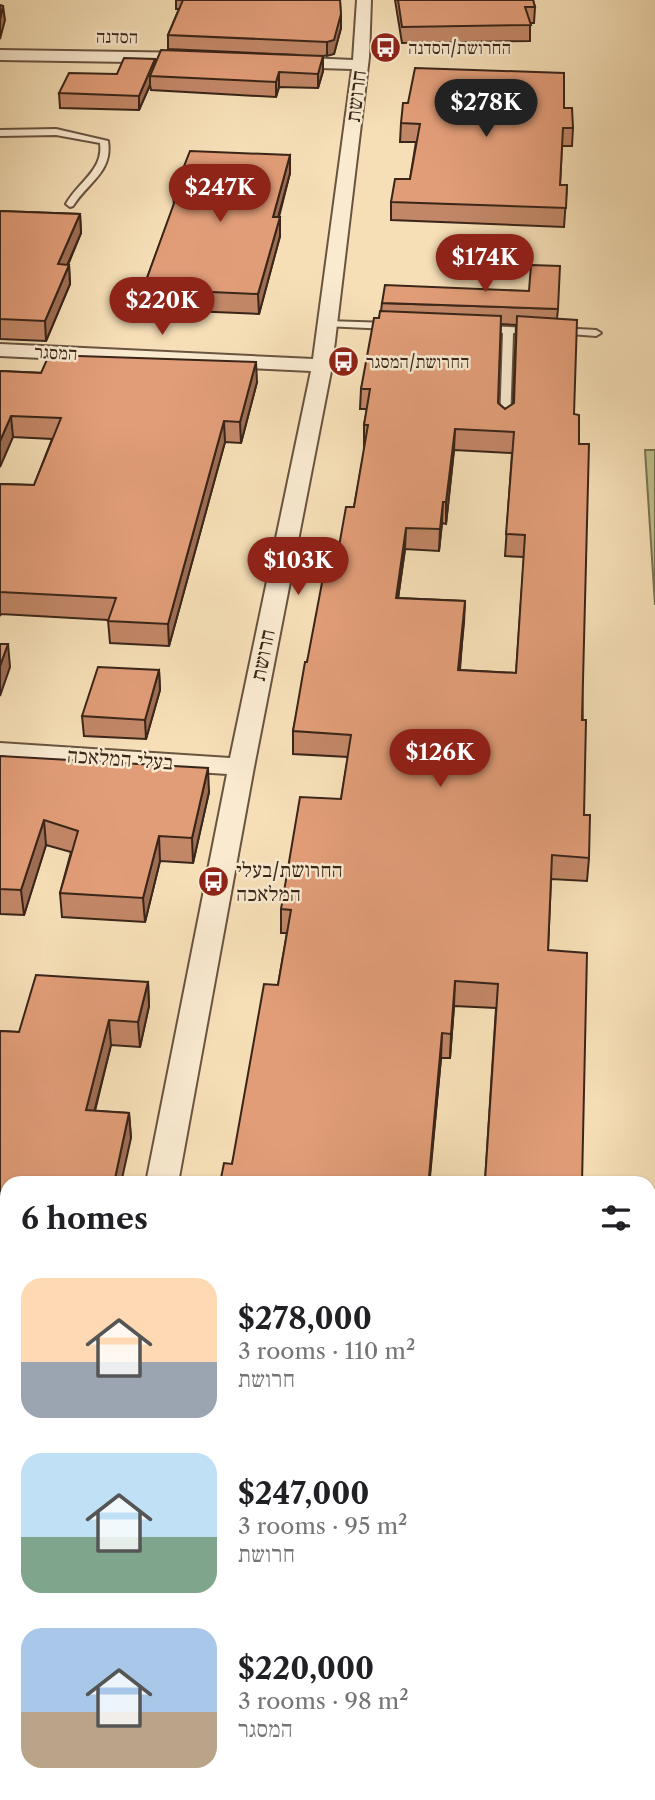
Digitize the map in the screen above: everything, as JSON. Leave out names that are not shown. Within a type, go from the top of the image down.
[{"type":"street","name":"חרושת","points":[[163,1176],[241,766],[322,366],[360,65],[364,0]]},
{"type":"street","name":"הסדנה","points":[[0,55],[215,59]]},
{"type":"street","points":[[268,61],[360,65]]},
{"type":"street","name":"המסגר","points":[[0,350],[322,366]]},
{"type":"street","name":"בעלי המלאכה","points":[[0,751],[241,766]]},
{"type":"lane","points":[[0,132],[56,132],[104,141],[108,155],[102,169],[84,182],[70,204]]},
{"type":"lane","points":[[327,324],[397,326]]},
{"type":"lane","points":[[466,328],[596,333]]},
{"type":"lane","points":[[505,424],[508,330]]},
{"type":"green space","points":[[645,450],[655,450],[655,605]]},
{"type":"building","points":[[183,0],[340,0],[341,14],[334,40],[327,42],[168,35]]},
{"type":"building","points":[[398,0],[533,0],[535,7],[525,7],[531,25],[402,27]]},
{"type":"building","points":[[161,50],[323,56],[318,74],[279,72],[276,82],[150,76]]},
{"type":"building","points":[[124,58],[155,59],[139,96],[59,93],[69,73],[117,74]]},
{"type":"building","points":[[415,68],[564,73],[564,108],[572,108],[573,128],[563,128],[560,185],[567,185],[566,208],[391,202],[395,179],[410,179],[420,124],[401,123],[403,103],[408,103]]},
{"type":"building","points":[[190,151],[290,155],[273,217],[280,217],[258,294],[143,289],[177,195],[173,194]]},
{"type":"building","points":[[0,211],[80,214],[58,264],[69,265],[45,321],[0,319]]},
{"type":"building","points":[[531,265],[560,266],[558,309],[382,303],[385,285],[529,291]]},
{"type":"building","points":[[380,311],[501,316],[498,403],[505,409],[514,403],[517,316],[577,320],[574,414],[579,415],[579,444],[589,444],[582,720],[586,720],[584,815],[590,815],[589,858],[552,855],[548,950],[587,953],[582,1176],[485,1176],[498,984],[455,981],[451,1034],[442,1033],[429,1176],[221,1176],[224,1163],[232,1164],[264,984],[278,985],[291,910],[281,909],[300,797],[341,799],[351,735],[293,731],[328,551],[338,552],[346,507],[354,507],[368,425],[364,425],[370,389],[361,389],[374,318],[379,318]],"holes":[[[455,429],[514,432],[506,534],[525,535],[516,673],[458,670],[465,601],[396,598],[406,528],[440,529]]]},
{"type":"building","points":[[49,355],[256,362],[240,422],[224,421],[168,624],[108,621],[116,598],[0,592],[0,484],[34,485],[61,418],[11,416],[0,441],[0,371],[41,373]]},
{"type":"building","points":[[0,644],[8,644],[0,666]]},
{"type":"building","points":[[98,667],[159,670],[145,720],[82,716]]},
{"type":"building","points":[[0,756],[208,768],[192,838],[159,836],[143,898],[60,893],[78,831],[44,820],[21,890],[0,889]]},
{"type":"building","points":[[36,975],[148,982],[138,1022],[109,1020],[86,1110],[129,1113],[116,1176],[0,1176],[0,1031],[19,1032]]},
{"type":"place","name":"החרושת/הסדנה","points":[[385,48]]},
{"type":"place","name":"החרושת/המסגר","points":[[343,362]]},
{"type":"place","name":"החרושת/בעלי המלאכה","points":[[213,882]]}]
